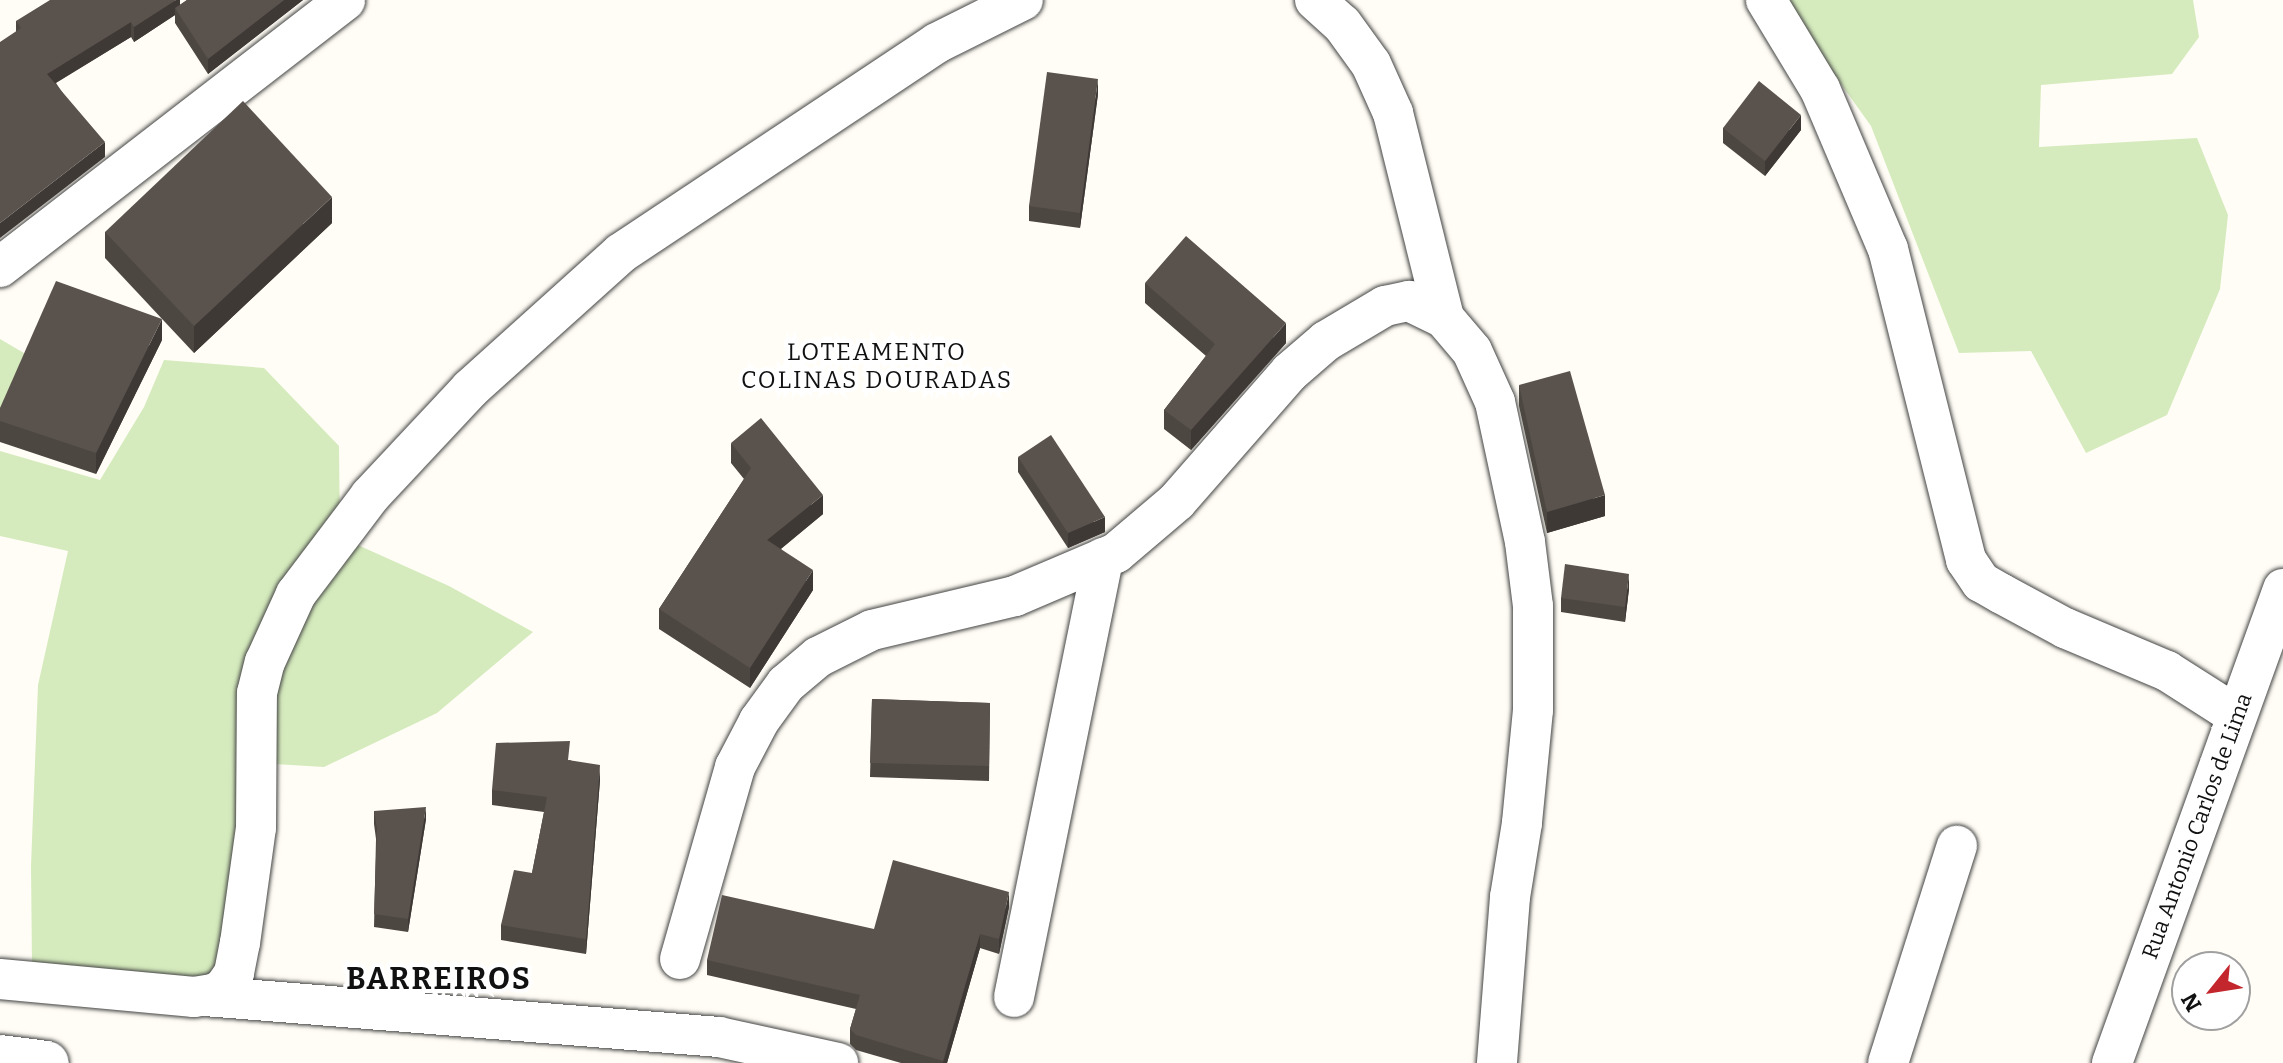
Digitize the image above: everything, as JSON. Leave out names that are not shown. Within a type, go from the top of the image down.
[{"type":"street","points":[[0,267],[345,0]]},
{"type":"street","points":[[205,996],[219,992],[228,984],[240,943],[256,828],[257,693],[265,662],[296,594],[370,496],[470,389],[621,253],[937,43],[1023,0]]},
{"type":"street","points":[[1315,0],[1342,24],[1371,64],[1393,113],[1444,318]]},
{"type":"street","points":[[1766,0],[1820,89],[1888,249],[1966,560],[1981,582],[2065,628],[2167,671],[2236,715]]},
{"type":"street","points":[[680,959],[735,767],[759,721],[786,684],[818,657],[858,635],[1015,596],[1103,558],[1145,532],[1177,501],[1290,372],[1326,341],[1397,301],[1423,305],[1444,318],[1472,351],[1495,402],[1511,463],[1533,606],[1533,710],[1522,823],[1510,897],[1497,1063]]},
{"type":"street","points":[[1014,997],[1103,558]]},
{"type":"street","name":"Rua Antonio Carlos de Lima","points":[[2112,1063],[2283,589]]},
{"type":"street","points":[[1888,1063],[1957,846]]},
{"type":"street","points":[[0,979],[719,1037],[838,1063]]},
{"type":"street","points":[[0,1057],[47,1063]]},
{"type":"green space","points":[[1781,0],[2193,0],[2199,37],[2172,74],[2041,85],[2039,147],[2197,138],[2228,215],[2220,289],[2167,415],[2086,453],[2031,351],[1959,353],[1871,126]]},
{"type":"green space","points":[[0,339],[29,356],[0,410]]},
{"type":"green space","points":[[164,360],[264,368],[339,446],[340,537],[449,586],[533,632],[437,713],[324,767],[242,762],[240,872],[213,983],[32,966],[31,866],[38,685],[68,551],[0,536],[0,451],[100,480],[144,407]]},
{"type":"building","points":[[50,0],[176,0],[134,27],[131,22],[47,74],[105,142],[0,223],[0,42],[21,28],[16,21]]},
{"type":"building","points":[[187,0],[284,0],[208,59],[175,8]]},
{"type":"building","points":[[1047,72],[1098,79],[1080,213],[1029,206]]},
{"type":"building","points":[[1759,81],[1801,115],[1765,161],[1723,128]]},
{"type":"building","points":[[243,101],[332,197],[194,326],[105,232]]},
{"type":"building","points":[[1186,236],[1286,323],[1191,430],[1164,410],[1215,344],[1145,283]]},
{"type":"building","points":[[56,281],[162,319],[96,453],[0,421],[0,408]]},
{"type":"building","points":[[1570,371],[1605,495],[1547,512],[1519,385]]},
{"type":"building","points":[[761,418],[823,495],[767,540],[813,570],[750,668],[659,609],[751,468],[731,443]]},
{"type":"building","points":[[1051,435],[1105,517],[1068,533],[1018,457]]},
{"type":"building","points":[[1565,564],[1629,574],[1625,607],[1561,598]]},
{"type":"building","points":[[872,699],[990,703],[989,766],[870,763]]},
{"type":"building","points":[[570,741],[568,760],[600,765],[586,939],[501,925],[514,870],[532,873],[547,797],[492,790],[496,743]]},
{"type":"building","points":[[426,807],[408,919],[374,914],[377,828],[374,811]]},
{"type":"building","points":[[893,860],[1009,892],[999,939],[980,934],[943,1061],[856,1035],[850,1029],[860,995],[707,960],[722,895],[874,929]]},
{"type":"district","name":"LOTEAMENTO COLINAS DOURADAS","points":[[877,367]]},
{"type":"district","name":"BARREIROS","points":[[439,979]]}]
